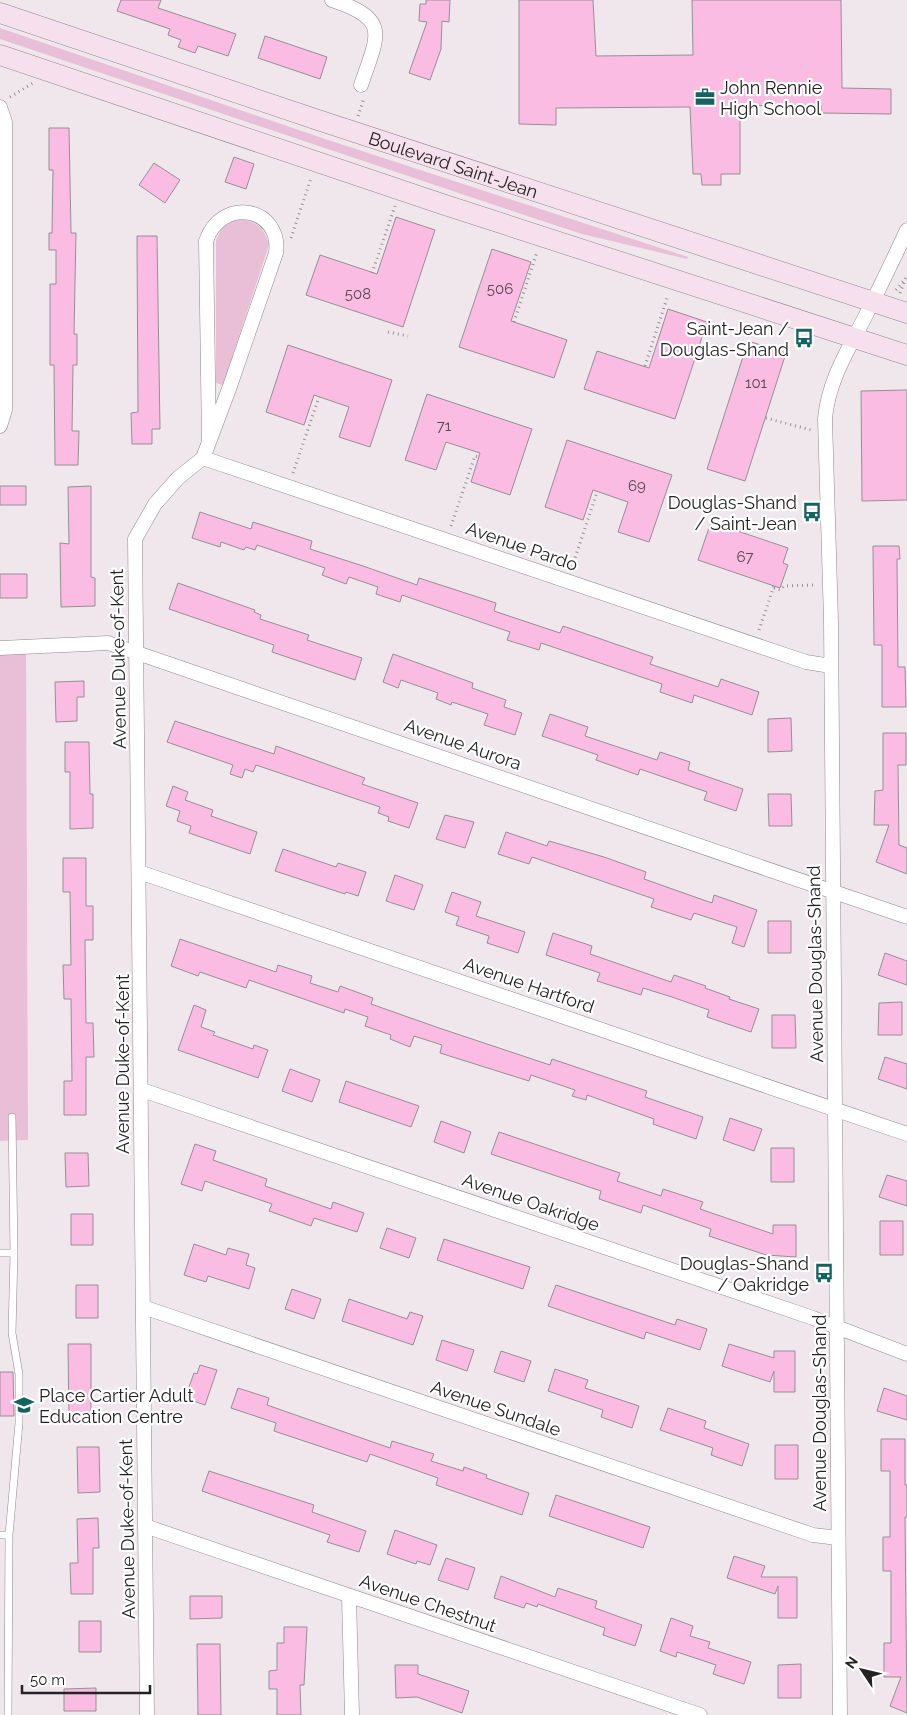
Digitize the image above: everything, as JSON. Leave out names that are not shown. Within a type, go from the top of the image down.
[{"type":"main road","name":"Boulevard Saint-Jean","points":[[0,13],[318,120],[907,313]]},
{"type":"main road","points":[[0,55],[450,206],[907,355]]},
{"type":"street","points":[[341,1],[364,13],[374,24],[375,42],[363,91]]},
{"type":"street","points":[[0,426],[5,410],[4,103]]},
{"type":"street","points":[[203,458],[210,439],[276,253],[276,239],[270,227],[261,218],[243,211],[223,217],[213,226],[206,241],[210,439]]},
{"type":"street","name":"Avenue Douglas-Shand","points":[[840,1715],[834,892],[826,409],[838,368],[907,230]]},
{"type":"street","name":"Avenue Pardo","points":[[203,458],[806,662],[831,666]]},
{"type":"street","name":"Avenue Duke-of-Kent","points":[[147,1715],[135,539],[155,504],[178,478],[203,458]]},
{"type":"street","name":"Avenue Aurora","points":[[0,648],[108,643],[135,651],[907,917]]},
{"type":"street","name":"Avenue Hartford","points":[[139,872],[907,1134]]},
{"type":"street","name":"Avenue Oakridge","points":[[142,1090],[837,1328],[907,1354]]},
{"type":"street","name":"Avenue Sundale","points":[[143,1307],[813,1535],[838,1538]]},
{"type":"street","name":"Avenue Chestnut","points":[[146,1526],[700,1715]]},
{"type":"street","points":[[349,1596],[352,1715]]},
{"type":"lane","points":[[8,1715],[9,1535],[19,1423],[19,1374],[12,1333],[14,1253],[12,1117]]},
{"type":"lane","points":[[0,1253],[14,1253]]},
{"type":"lane","points":[[0,1534],[9,1535]]},
{"type":"lane","points":[[0,1662],[8,1662]]},
{"type":"path","points":[[4,103],[33,83]]},
{"type":"path","points":[[358,117],[363,91]]},
{"type":"path","points":[[290,244],[311,177]]},
{"type":"path","points":[[372,273],[396,205]]},
{"type":"path","points":[[514,322],[538,252]]},
{"type":"path","points":[[645,366],[669,294]]},
{"type":"path","points":[[388,332],[408,336]]},
{"type":"path","points":[[293,473],[319,397]]},
{"type":"path","points":[[766,418],[811,430]]},
{"type":"path","points":[[451,526],[475,456],[479,457]]},
{"type":"path","points":[[572,568],[597,492]]},
{"type":"path","points":[[758,631],[774,587],[780,590],[784,586],[815,585]]},
{"type":"shaded area","points":[[0,28],[322,138],[688,257],[687,259],[582,234],[542,221],[0,39]]},
{"type":"shaded area","points":[[234,220],[252,222],[257,225],[265,233],[269,245],[223,385],[216,383],[216,240],[222,228]]},
{"type":"shaded area","points":[[26,647],[28,1140],[0,1141],[0,649]]},
{"type":"building","points":[[121,0],[161,0],[158,8],[236,34],[228,56],[198,46],[195,53],[178,47],[181,40],[168,35],[170,29],[117,11]]},
{"type":"building","points":[[426,0],[450,0],[449,22],[442,21],[441,49],[430,80],[409,73],[427,22],[419,21],[420,4],[426,4]]},
{"type":"building","name":"John Rennie High School","points":[[519,0],[593,0],[596,56],[693,55],[692,0],[841,0],[842,88],[891,89],[891,114],[821,113],[821,105],[740,106],[740,174],[721,174],[721,185],[702,185],[701,174],[693,174],[690,107],[556,108],[556,125],[519,124]]},
{"type":"building","points":[[265,36],[327,57],[320,79],[258,58]]},
{"type":"building","points":[[49,128],[69,128],[71,233],[76,233],[74,334],[77,334],[77,365],[73,365],[72,431],[79,431],[78,465],[55,465],[54,365],[50,365],[50,284],[56,284],[56,250],[49,250],[49,233],[52,233],[53,170],[49,170]]},
{"type":"building","points":[[234,157],[254,164],[246,189],[225,182]]},
{"type":"building","points":[[154,163],[180,180],[165,203],[139,185]]},
{"type":"building","points":[[396,217],[435,230],[403,327],[306,295],[320,255],[377,274]]},
{"type":"building","points":[[137,236],[157,236],[160,429],[152,429],[152,444],[132,444],[131,413],[138,412]]},
{"type":"building","points":[[492,249],[531,262],[511,321],[567,340],[554,378],[459,347]]},
{"type":"building","points":[[668,309],[707,322],[675,419],[584,389],[597,351],[649,368]]},
{"type":"building","points":[[748,341],[786,353],[745,481],[707,469]]},
{"type":"building","points":[[288,345],[392,380],[370,447],[339,437],[349,407],[314,395],[304,425],[266,412]]},
{"type":"building","points":[[907,390],[907,500],[862,501],[861,391]]},
{"type":"building","points":[[427,394],[532,429],[510,495],[471,482],[480,453],[446,442],[436,470],[405,460]]},
{"type":"building","points":[[567,440],[672,475],[649,542],[618,532],[628,502],[593,490],[583,520],[545,507]]},
{"type":"building","points":[[0,486],[26,486],[26,505],[0,505]]},
{"type":"building","points":[[91,486],[91,577],[95,578],[95,606],[61,607],[60,543],[69,544],[68,487]]},
{"type":"building","points":[[200,512],[251,529],[253,522],[312,541],[310,549],[417,585],[419,578],[496,603],[494,611],[560,633],[563,626],[653,657],[650,664],[718,687],[721,679],[759,692],[752,715],[694,695],[692,703],[660,692],[662,684],[541,643],[539,650],[507,640],[510,632],[402,595],[400,602],[376,594],[378,587],[349,577],[346,584],[322,575],[325,568],[257,545],[255,550],[246,547],[244,550],[221,542],[220,547],[192,538]]},
{"type":"building","points":[[711,522],[788,548],[783,563],[788,565],[780,588],[698,560]]},
{"type":"building","points":[[873,546],[899,546],[900,559],[897,559],[898,667],[905,667],[906,707],[882,707],[882,645],[874,645]]},
{"type":"building","points":[[0,574],[27,574],[27,598],[0,598]]},
{"type":"building","points":[[178,583],[255,610],[254,612],[261,615],[260,619],[309,635],[307,640],[362,658],[355,680],[272,652],[274,645],[169,609]]},
{"type":"building","points":[[393,654],[473,683],[472,688],[506,700],[504,707],[522,713],[515,735],[484,725],[488,714],[452,702],[451,705],[436,699],[438,693],[401,680],[398,688],[383,682]]},
{"type":"building","points":[[84,681],[84,697],[77,697],[77,721],[56,722],[55,682]]},
{"type":"building","points":[[550,714],[588,727],[585,736],[657,760],[660,752],[690,762],[688,770],[743,789],[736,811],[704,800],[707,792],[640,769],[638,775],[596,760],[598,755],[542,736]]},
{"type":"building","points":[[791,718],[792,751],[768,752],[768,719]]},
{"type":"building","points":[[175,721],[274,754],[276,746],[365,778],[362,784],[418,803],[409,828],[388,821],[389,817],[378,813],[380,807],[256,765],[253,772],[245,769],[242,778],[230,774],[233,765],[167,742]]},
{"type":"building","points":[[883,733],[906,733],[906,765],[898,765],[899,845],[907,848],[907,874],[876,862],[889,825],[874,825],[875,791],[883,790]]},
{"type":"building","points":[[65,742],[89,742],[90,794],[93,794],[93,828],[70,829],[70,772],[65,772]]},
{"type":"building","points":[[173,786],[188,792],[185,800],[213,810],[211,816],[257,832],[250,854],[189,833],[191,826],[177,821],[180,811],[166,806]]},
{"type":"building","points":[[768,794],[791,794],[792,826],[769,826]]},
{"type":"building","points":[[445,815],[474,822],[465,848],[436,839]]},
{"type":"building","points":[[506,832],[547,846],[549,841],[604,857],[646,872],[644,879],[712,903],[714,895],[757,910],[744,947],[732,943],[737,927],[694,913],[691,920],[651,907],[654,899],[532,857],[529,864],[498,854]]},
{"type":"building","points":[[283,849],[336,867],[338,863],[366,872],[358,896],[346,892],[345,894],[275,871]]},
{"type":"building","points":[[63,858],[86,858],[86,906],[93,906],[93,940],[85,940],[86,1023],[93,1023],[94,1057],[86,1057],[86,1115],[64,1115],[64,1081],[72,1081],[71,999],[64,999],[63,965],[71,965],[70,892],[63,892]]},
{"type":"building","points":[[395,875],[423,885],[414,910],[386,901]]},
{"type":"building","points":[[452,892],[481,902],[476,916],[525,932],[518,953],[487,943],[489,936],[456,925],[459,917],[445,912]]},
{"type":"building","points":[[768,921],[791,921],[791,953],[768,953]]},
{"type":"building","points":[[553,933],[592,946],[590,954],[671,982],[674,975],[706,986],[705,988],[730,997],[729,999],[759,1009],[751,1032],[707,1017],[709,1010],[672,997],[643,988],[641,995],[597,981],[600,973],[546,955]]},
{"type":"building","points":[[180,939],[276,972],[278,965],[312,976],[310,983],[338,992],[340,986],[373,998],[371,1004],[439,1028],[550,1065],[552,1059],[647,1091],[645,1097],[703,1117],[696,1139],[653,1124],[654,1119],[587,1095],[586,1100],[572,1096],[575,1090],[531,1075],[529,1081],[440,1053],[442,1045],[414,1036],[410,1047],[390,1039],[391,1035],[365,1026],[368,1017],[345,1009],[344,1013],[249,980],[246,988],[200,972],[198,976],[171,966]]},
{"type":"building","points":[[885,953],[907,961],[907,985],[878,975]]},
{"type":"building","points":[[902,1002],[902,1035],[878,1035],[879,1003]]},
{"type":"building","points":[[194,1005],[206,1010],[201,1027],[215,1032],[213,1035],[253,1049],[254,1045],[268,1050],[258,1078],[178,1050]]},
{"type":"building","points":[[772,1015],[795,1015],[796,1048],[772,1048]]},
{"type":"building","points":[[885,1057],[907,1064],[907,1089],[878,1079]]},
{"type":"building","points":[[290,1069],[320,1080],[312,1102],[282,1091]]},
{"type":"building","points":[[346,1081],[419,1106],[411,1127],[339,1102]]},
{"type":"building","points":[[730,1118],[762,1129],[754,1151],[723,1140]]},
{"type":"building","points":[[441,1121],[471,1132],[464,1153],[434,1142]]},
{"type":"building","points":[[499,1132],[620,1173],[617,1181],[661,1196],[663,1189],[703,1202],[700,1209],[773,1234],[773,1225],[796,1225],[796,1257],[766,1255],[709,1236],[711,1229],[643,1205],[641,1213],[599,1199],[601,1191],[491,1154]]},
{"type":"building","points":[[195,1144],[216,1151],[213,1160],[267,1179],[265,1186],[331,1209],[333,1202],[364,1213],[357,1232],[314,1218],[311,1226],[269,1211],[272,1204],[205,1181],[202,1191],[181,1184]]},
{"type":"building","points":[[771,1148],[794,1148],[794,1182],[771,1182]]},
{"type":"building","points":[[65,1153],[88,1153],[89,1186],[66,1187]]},
{"type":"building","points":[[887,1175],[907,1181],[907,1206],[879,1197]]},
{"type":"building","points":[[71,1214],[93,1214],[93,1245],[71,1245]]},
{"type":"building","points":[[880,1221],[903,1221],[903,1255],[880,1255]]},
{"type":"building","points":[[387,1228],[416,1238],[409,1258],[380,1248]]},
{"type":"building","points":[[444,1239],[530,1267],[523,1289],[437,1260]]},
{"type":"building","points":[[194,1244],[226,1255],[228,1248],[249,1254],[246,1265],[255,1268],[249,1289],[208,1276],[206,1282],[184,1275]]},
{"type":"building","points":[[76,1285],[98,1285],[98,1318],[76,1318]]},
{"type":"building","points":[[556,1285],[675,1325],[677,1319],[707,1329],[700,1350],[646,1332],[644,1339],[548,1306]]},
{"type":"building","points":[[292,1289],[321,1299],[314,1319],[285,1309]]},
{"type":"building","points":[[349,1299],[407,1319],[410,1312],[423,1316],[413,1345],[342,1321]]},
{"type":"building","points":[[442,1340],[474,1350],[467,1371],[436,1360]]},
{"type":"building","points":[[68,1344],[91,1344],[91,1419],[69,1420]]},
{"type":"building","points":[[729,1344],[774,1358],[774,1351],[795,1351],[795,1392],[774,1392],[774,1371],[770,1382],[722,1366]]},
{"type":"building","points":[[501,1351],[531,1361],[524,1382],[494,1372]]},
{"type":"building","points":[[200,1365],[217,1370],[205,1405],[185,1398],[194,1373],[197,1374]]},
{"type":"building","points":[[555,1369],[588,1380],[585,1388],[639,1406],[632,1428],[601,1417],[603,1410],[548,1391]]},
{"type":"building","points":[[0,1372],[13,1372],[14,1416],[0,1416]]},
{"type":"building","points":[[238,1388],[269,1398],[267,1405],[390,1448],[392,1441],[434,1454],[431,1461],[463,1471],[464,1467],[487,1475],[486,1478],[529,1493],[522,1515],[436,1485],[438,1478],[370,1454],[367,1462],[274,1431],[276,1423],[231,1408]]},
{"type":"building","points":[[884,1388],[907,1396],[907,1420],[877,1411]]},
{"type":"building","points":[[668,1408],[706,1421],[704,1428],[749,1444],[742,1466],[711,1455],[713,1448],[660,1430]]},
{"type":"building","points":[[881,1439],[905,1439],[905,1485],[907,1485],[907,1517],[905,1517],[907,1713],[890,1706],[901,1677],[884,1677],[884,1643],[891,1643],[891,1571],[883,1571],[883,1537],[890,1537],[890,1471],[881,1471]]},
{"type":"building","points":[[775,1445],[798,1445],[798,1479],[775,1479]]},
{"type":"building","points":[[77,1447],[99,1447],[100,1492],[78,1493]]},
{"type":"building","points":[[209,1471],[314,1505],[312,1512],[366,1531],[359,1552],[327,1542],[330,1535],[202,1491]]},
{"type":"building","points":[[556,1495],[650,1527],[643,1548],[549,1516]]},
{"type":"building","points":[[98,1518],[99,1548],[93,1548],[93,1594],[71,1594],[70,1563],[78,1563],[77,1519]]},
{"type":"building","points":[[395,1530],[437,1545],[430,1565],[417,1561],[416,1564],[387,1554]]},
{"type":"building","points":[[734,1556],[765,1566],[761,1577],[797,1577],[797,1618],[778,1618],[778,1586],[775,1594],[727,1578]]},
{"type":"building","points":[[446,1558],[475,1568],[468,1590],[438,1580]]},
{"type":"building","points":[[501,1576],[555,1597],[558,1588],[597,1601],[595,1608],[642,1625],[635,1646],[603,1635],[605,1628],[538,1604],[537,1607],[526,1603],[524,1608],[494,1598]]},
{"type":"building","points":[[190,1596],[222,1596],[222,1618],[190,1619]]},
{"type":"building","points":[[671,1618],[693,1626],[690,1636],[710,1642],[708,1648],[751,1662],[744,1684],[713,1674],[716,1665],[677,1652],[676,1657],[660,1651]]},
{"type":"building","points":[[79,1621],[101,1621],[101,1652],[79,1652]]},
{"type":"building","points":[[284,1627],[307,1627],[304,1685],[300,1685],[301,1715],[277,1715],[277,1689],[269,1689],[269,1671],[277,1670],[277,1643],[284,1643]]},
{"type":"building","points":[[197,1644],[220,1644],[221,1715],[198,1715]]},
{"type":"building","points":[[801,1664],[801,1698],[778,1698],[778,1665]]},
{"type":"building","points":[[395,1665],[418,1665],[418,1674],[469,1691],[462,1713],[417,1697],[396,1698]]},
{"type":"building","points":[[96,1688],[96,1711],[64,1711],[64,1689]]},
{"type":"place","name":"John Rennie High School","points":[[705,97]]},
{"type":"place","name":"Saint-Jean / Douglas-Shand","points":[[804,338]]},
{"type":"place","name":"Douglas-Shand / Saint-Jean","points":[[812,512]]},
{"type":"place","name":"Douglas-Shand / Oakridge","points":[[824,1273]]},
{"type":"place","name":"Place Cartier Adult Education Centre","points":[[24,1405]]}]
